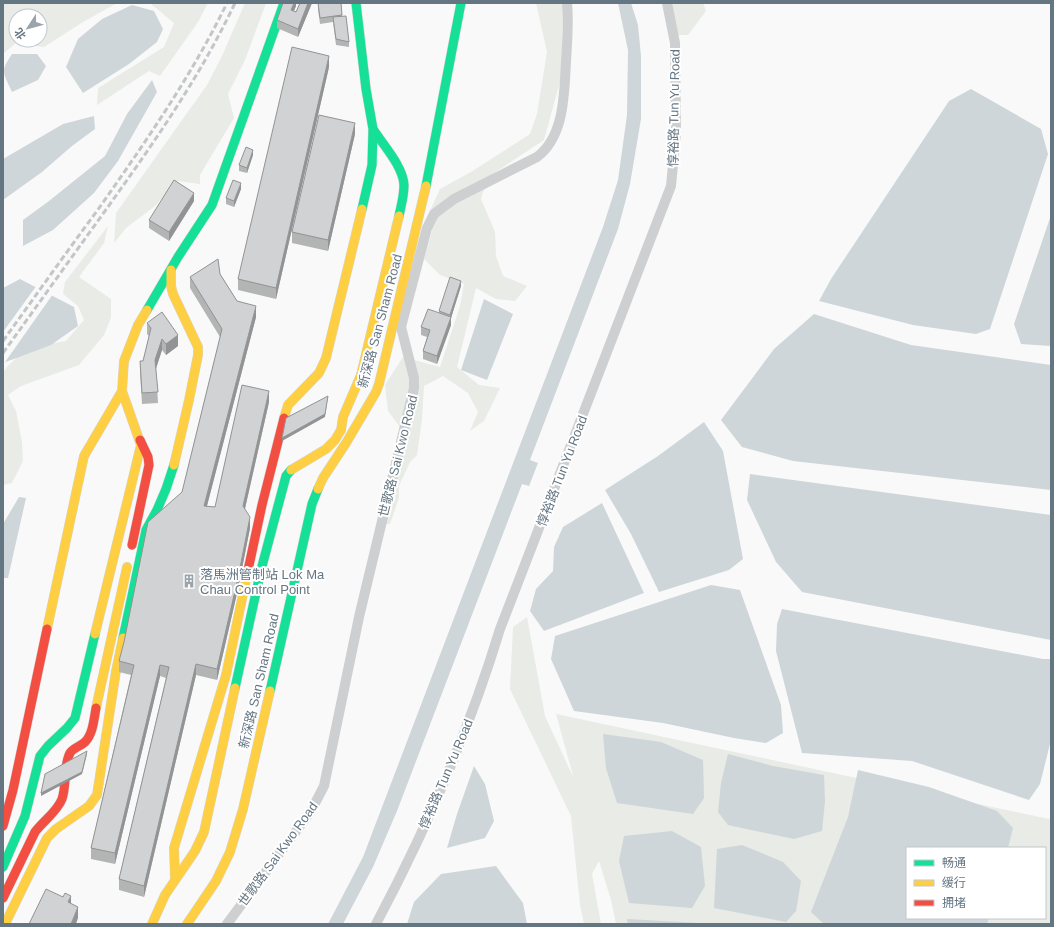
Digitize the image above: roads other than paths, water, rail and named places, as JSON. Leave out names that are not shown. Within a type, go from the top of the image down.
[{"type":"main road","points":[[3,898],[35,832],[55,811],[62,799],[70,752],[84,744],[90,736],[150,465],[122,391],[124,361],[138,325],[212,205],[284,3]]},
{"type":"main road","name":"新深路 San Sham Road","points":[[174,879],[174,848],[226,675],[262,505],[286,411],[293,398],[319,373],[326,358],[372,164],[373,129],[366,89],[356,3]]},
{"type":"main road","name":"新深路 San Sham Road","points":[[187,924],[209,893],[224,866],[243,809],[312,504],[323,478],[346,443],[380,384],[423,204],[461,3]]},
{"type":"main road","name":"新深路 San Sham Road","points":[[152,924],[174,879],[195,851],[204,832],[260,570],[286,476],[291,469],[326,448],[335,440],[341,430],[343,417],[361,375],[398,218],[404,185],[401,171],[373,129]]},
{"type":"main road","points":[[5,924],[47,838],[56,829],[89,806],[97,795],[116,672],[146,530],[156,513],[174,468],[198,355],[198,347],[173,294],[171,286],[171,270]]},
{"type":"main road","points":[[3,826],[13,790],[84,456],[122,391]]},
{"type":"main road","points":[[3,867],[25,816],[40,756],[45,748],[70,725],[74,718],[141,445],[140,440]]},
{"type":"street","name":"世歌路 Sai Kwo Road","points":[[227,924],[311,811],[324,786],[359,617],[414,388],[414,378],[401,327],[427,228],[434,214],[454,199],[537,157],[543,153],[551,141],[559,120],[563,102],[569,20],[567,3]]},
{"type":"street","name":"惇裕路 Tun Yu Road","points":[[376,924],[430,816],[482,687],[500,629],[671,186],[676,133],[675,43],[667,3]]},
{"type":"railway","points":[[3,341],[97,211],[166,110],[198,57],[227,3]]},
{"type":"railway","points":[[3,353],[123,186],[175,110],[207,57],[235,3]]},
{"type":"place","name":"落馬洲管制站 Lok Ma Chau Control Point","points":[[189,581]]}]
